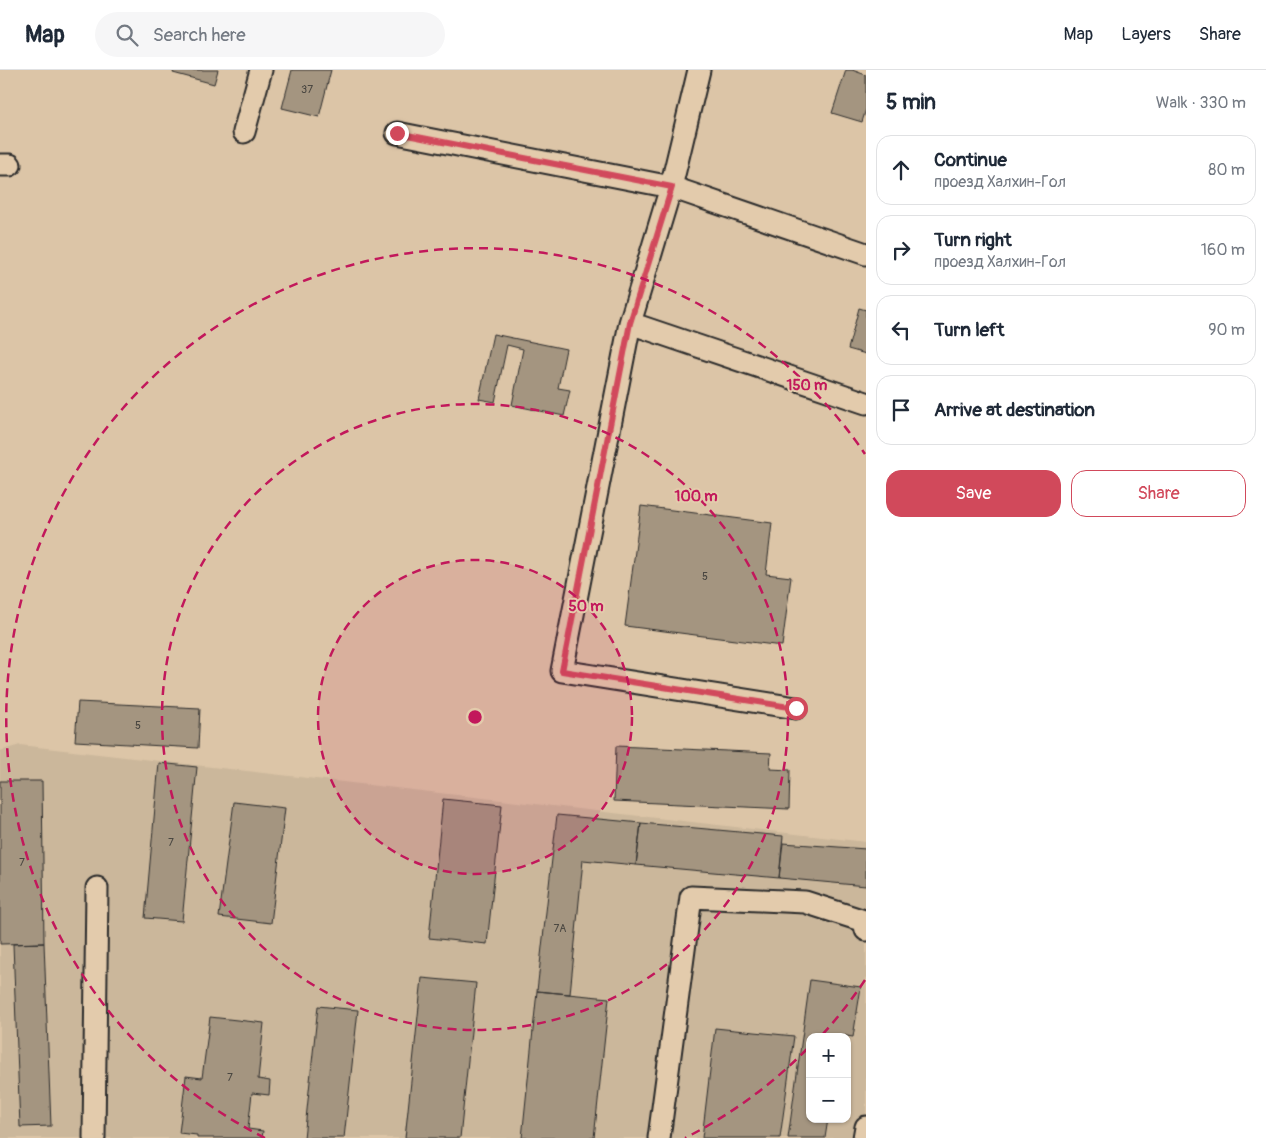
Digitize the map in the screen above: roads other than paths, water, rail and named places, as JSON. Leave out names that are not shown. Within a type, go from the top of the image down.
[{"type":"street","points":[[244,132],[261,70]]},
{"type":"street","points":[[699,70],[672,187],[630,323],[562,671],[796,708]]},
{"type":"street","points":[[397,133],[672,187],[866,254]]},
{"type":"street","points":[[630,323],[866,403]]},
{"type":"street","points":[[94,1138],[98,888]]},
{"type":"street","points":[[659,1138],[690,897],[805,902],[864,921],[866,930]]},
{"type":"street","points":[[864,1138],[866,1126]]}]
